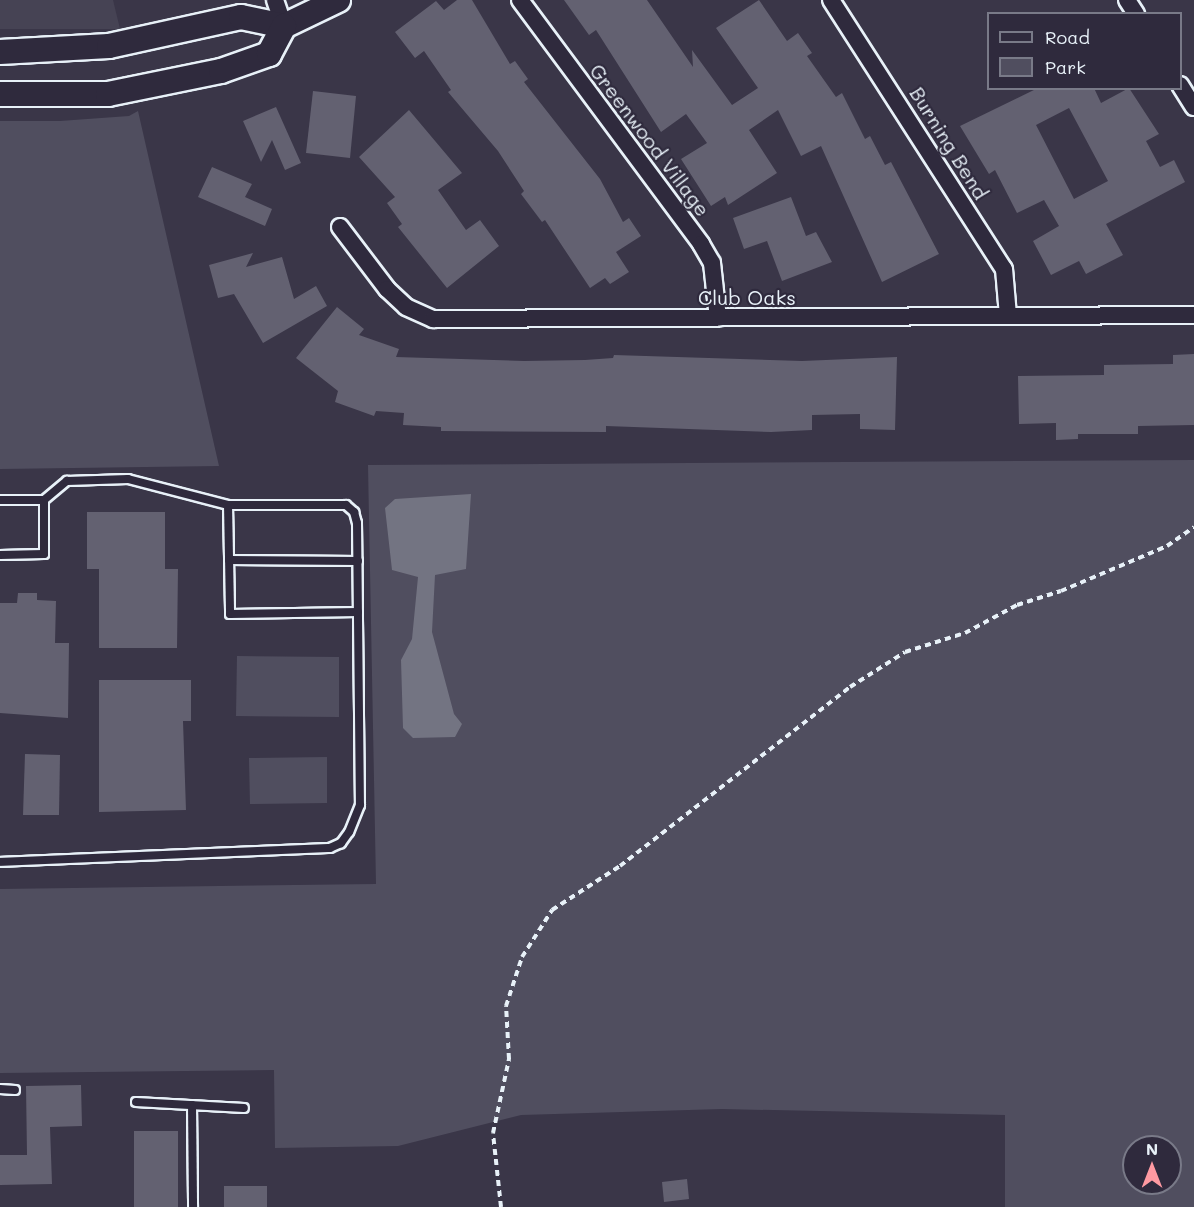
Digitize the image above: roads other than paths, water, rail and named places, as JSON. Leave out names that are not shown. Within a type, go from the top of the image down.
[{"type":"street","points":[[275,0],[284,26]]},
{"type":"street","points":[[0,94],[108,94],[221,71],[268,54],[284,26],[338,0]]},
{"type":"street","name":"Greenwood Village","points":[[520,0],[701,244],[712,263],[718,318]]},
{"type":"street","name":"Burning Bend","points":[[831,0],[1004,269],[1008,316]]},
{"type":"street","points":[[0,52],[109,46],[240,17],[284,26]]},
{"type":"street","points":[[1182,87],[1194,107]]},
{"type":"street","name":"Club Oaks","points":[[340,227],[387,290],[406,307],[433,318],[1194,315]]},
{"type":"lane","points":[[0,500],[44,500],[67,481],[128,479],[228,505],[346,505],[354,512],[357,523],[360,805],[341,843],[330,848],[231,855],[0,862]]},
{"type":"lane","points":[[0,555],[44,554],[44,500]]},
{"type":"lane","points":[[228,505],[230,614],[358,612]]},
{"type":"lane","points":[[229,560],[358,561]]},
{"type":"lane","points":[[0,1089],[15,1089]]},
{"type":"lane","points":[[136,1102],[244,1108]]},
{"type":"lane","points":[[192,1105],[193,1207]]},
{"type":"water","points":[[471,494],[466,569],[435,575],[432,632],[454,714],[462,724],[455,737],[413,738],[403,728],[401,660],[412,639],[418,577],[392,570],[385,508],[395,499]]}]
